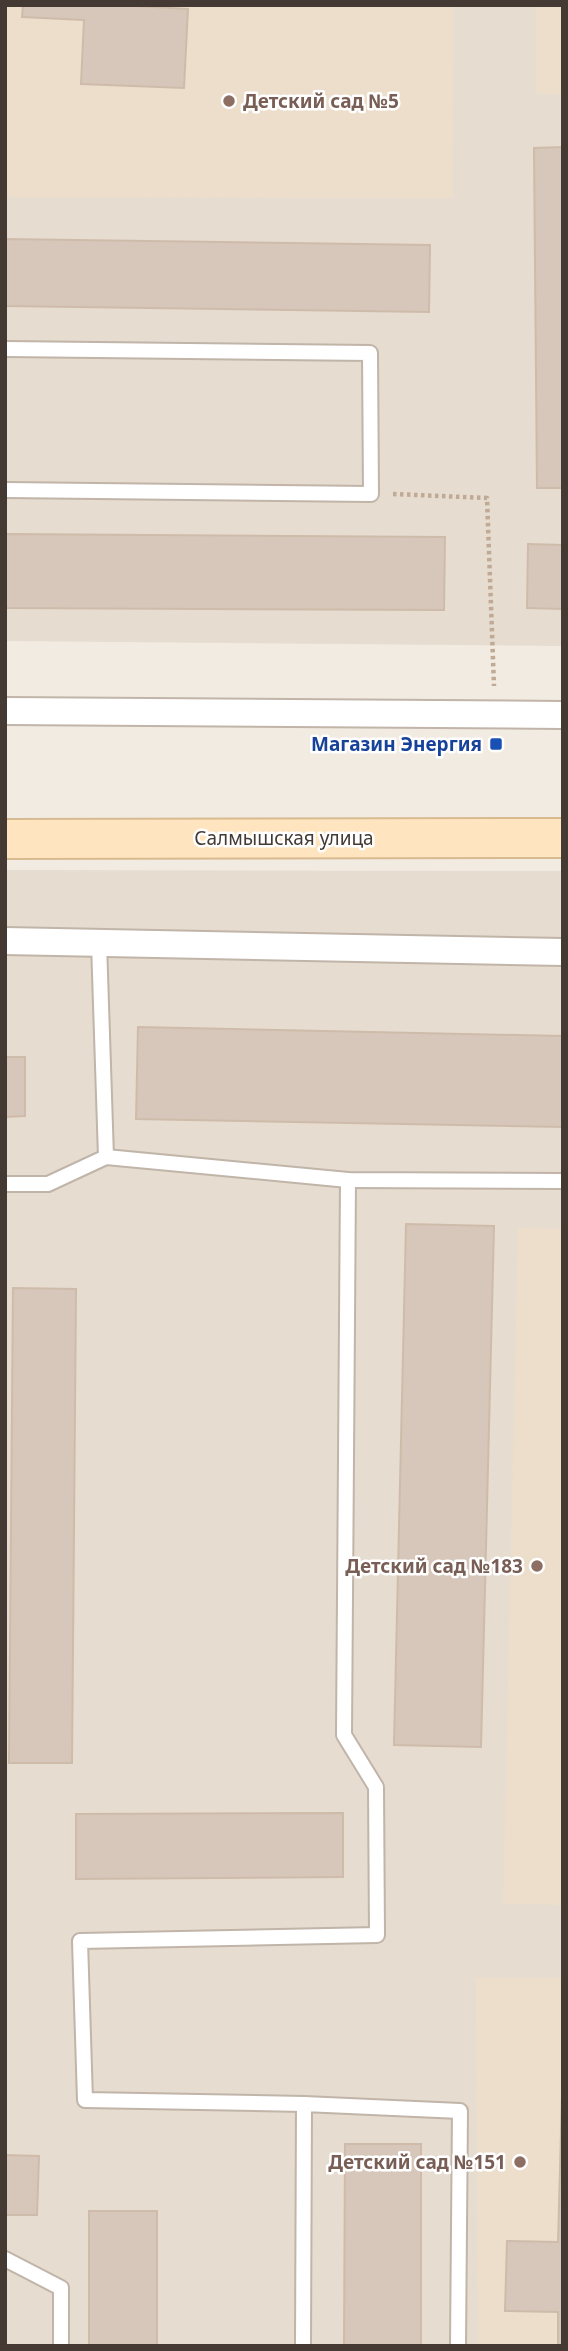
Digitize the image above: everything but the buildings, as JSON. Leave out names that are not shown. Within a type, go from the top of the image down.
[{"type":"main road","name":"Салмышская улица","points":[[5,838],[563,838]]},
{"type":"street","points":[[5,711],[563,715]]},
{"type":"street","points":[[5,941],[563,952]]},
{"type":"lane","points":[[5,349],[370,353],[371,494],[5,490]]},
{"type":"lane","points":[[99,943],[106,1157]]},
{"type":"lane","points":[[5,1184],[48,1184],[106,1157],[348,1180],[563,1181]]},
{"type":"lane","points":[[348,1180],[344,1735],[376,1787],[377,1936],[80,1941],[85,2100],[304,2104],[460,2111],[458,2346]]},
{"type":"lane","points":[[303,2346],[304,2104]]},
{"type":"lane","points":[[5,2259],[61,2288],[61,2346]]},
{"type":"path","points":[[371,494],[486,498],[495,715]]},
{"type":"shaded area","points":[[5,5],[563,5],[563,646],[5,641]]},
{"type":"shaded area","name":"Детский сад №5","points":[[5,5],[454,5],[453,198],[5,197]]},
{"type":"shaded area","points":[[536,5],[563,5],[563,94],[536,94]]},
{"type":"shaded area","points":[[5,870],[563,871],[563,2346],[5,2346]]},
{"type":"shaded area","name":"Детский сад №183","points":[[518,1228],[563,1229],[563,1905],[503,1904]]},
{"type":"shaded area","name":"Детский сад №151","points":[[476,1978],[563,1978],[563,2346],[478,2346]]},
{"type":"place","name":"Детский сад №5","points":[[229,101]]},
{"type":"place","name":"Магазин Энергия","points":[[496,744]]},
{"type":"place","name":"Детский сад №183","points":[[537,1566]]},
{"type":"place","name":"Детский сад №151","points":[[520,2162]]}]
